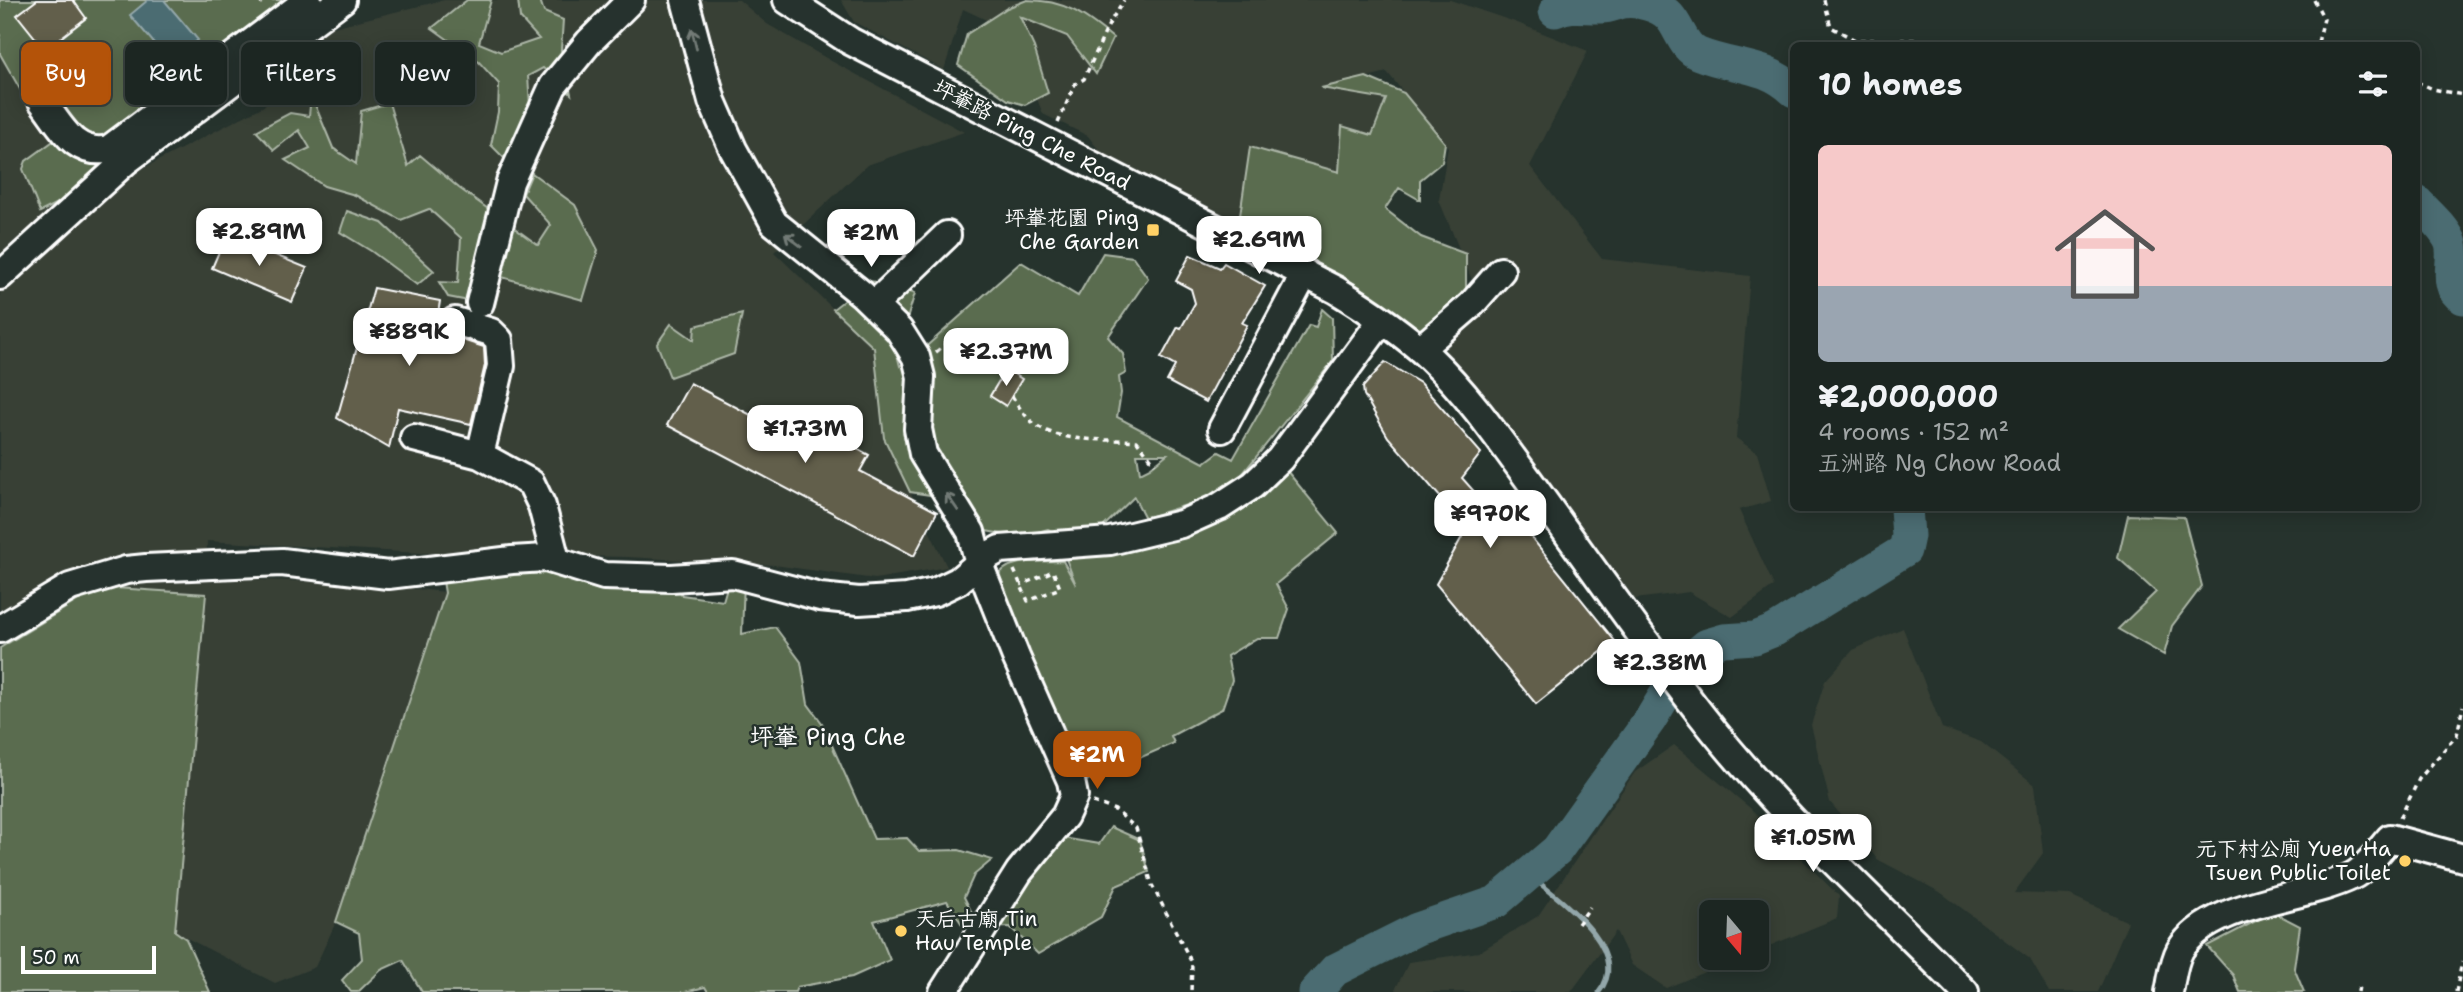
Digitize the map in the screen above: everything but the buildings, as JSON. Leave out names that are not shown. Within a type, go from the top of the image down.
[{"type":"street","points":[[45,105],[78,146],[92,151],[109,149],[308,0]]},
{"type":"street","points":[[3,266],[86,200],[92,188],[125,161],[342,0]]},
{"type":"street","points":[[685,0],[712,101],[733,149],[774,223],[849,281],[874,305],[905,338],[919,364],[921,377],[918,429],[923,454],[969,528],[979,564],[1016,657],[1071,781],[1074,796],[1065,816],[1018,872],[943,992]]},
{"type":"street","name":"坪輋路 Ping Che Road","points":[[787,0],[850,41],[1336,290],[1420,349],[1460,390],[1500,440],[1703,718],[1811,838],[1965,992]]},
{"type":"street","points":[[480,303],[510,182],[553,86],[628,1]]},
{"type":"street","points":[[874,305],[947,235]]},
{"type":"street","points":[[1420,349],[1471,305],[1501,271]]},
{"type":"street","points":[[1222,429],[1305,273]]},
{"type":"street","points":[[0,629],[70,587],[126,570],[189,565],[282,562],[388,575],[528,558],[556,559],[604,576],[671,578],[733,574],[820,597],[859,601],[922,596],[958,581],[989,555],[1007,547],[1090,544],[1161,530],[1202,516],[1236,497],[1280,460],[1382,320]]},
{"type":"street","points":[[455,321],[491,332],[499,340],[501,366],[480,455]]},
{"type":"street","points":[[414,438],[480,455],[531,483],[542,506],[556,559]]},
{"type":"street","points":[[2169,992],[2181,949],[2208,923],[2354,876],[2390,838],[2463,858]]},
{"type":"path","points":[[1058,123],[1075,84],[1084,79],[1110,22],[1124,0]]},
{"type":"path","points":[[1824,0],[1831,27],[1855,40],[1936,42]]},
{"type":"path","points":[[2314,0],[2324,19],[2318,42]]},
{"type":"path","points":[[2420,83],[2463,95]]},
{"type":"path","points":[[928,358],[950,341],[969,360],[992,370],[1000,380]]},
{"type":"path","points":[[1012,396],[1029,419],[1037,424],[1078,439],[1137,442],[1155,464]]},
{"type":"path","points":[[1014,568],[1021,585],[1028,601],[1060,588],[1053,571],[1021,585]]},
{"type":"path","points":[[2390,838],[2419,779],[2457,735],[2463,706]]},
{"type":"path","points":[[1074,796],[1115,810],[1136,828],[1152,885],[1192,963],[1191,992]]},
{"type":"path","points":[[1578,924],[1590,907]]},
{"type":"path","points":[[2456,992],[2462,962]]},
{"type":"path","points":[[2358,992],[2359,986]]},
{"type":"shaded area","points":[[444,0],[739,0],[767,24],[964,132],[867,165],[774,252],[874,348],[884,438],[947,567],[875,579],[774,565],[628,557],[421,553],[207,541],[206,574],[263,580],[364,583],[445,592],[336,922],[315,967],[275,983],[175,932],[100,587],[48,618],[0,640],[0,54],[21,90],[21,105],[32,105],[56,139],[26,161],[23,168],[40,212],[82,191],[88,201],[136,172],[265,105],[361,105],[361,42],[309,42],[317,31]]},
{"type":"shaded area","points":[[841,0],[1450,0],[1588,51],[1530,166],[1602,259],[1750,276],[1736,438],[1757,453],[1771,501],[1739,510],[1774,586],[1732,617],[1689,592],[1635,599],[1511,432],[1444,353],[1472,280],[1439,200],[1448,147],[1387,72],[1323,88],[1386,99],[1372,135],[1342,126],[1339,172],[1250,147],[1239,222],[1102,154],[1088,136],[1043,114],[1010,31],[963,9],[944,70],[854,22]]},
{"type":"shaded area","points":[[1903,628],[1942,728],[1981,742],[2035,785],[2043,853],[2014,893],[2070,895],[2128,922],[2098,992],[2049,992],[2030,959],[1940,892],[1877,859],[1830,802],[1811,725],[1825,681],[1853,650]]},
{"type":"shaded area","points":[[1674,745],[1750,808],[1839,896],[1837,918],[1769,946],[1769,900],[1699,900],[1699,970],[1710,970],[1666,988],[1632,965],[1616,931],[1571,992],[1397,992],[1396,988],[1409,962],[1479,952],[1538,916],[1635,772]]},
{"type":"green space","points":[[0,0],[331,0],[276,42],[241,42],[241,69],[227,80],[227,42],[125,42],[125,105],[194,105],[82,191],[40,212],[23,169],[26,161],[56,139],[29,105],[111,105],[111,42],[21,42],[21,91],[0,54]]},
{"type":"green space","points":[[467,0],[491,0],[479,43],[501,52],[539,39],[520,18],[518,0],[540,0],[544,12],[563,20],[561,50],[571,94],[543,68],[528,76],[530,105],[505,159],[491,145],[498,112],[499,84],[475,59],[475,42],[451,42],[432,28]]},
{"type":"green space","points":[[1027,0],[1053,3],[1074,10],[1113,38],[1096,74],[1067,36],[1020,17],[1034,47],[1048,93],[1025,105],[1008,100],[958,65],[967,34],[1007,8]]},
{"type":"green space","points":[[1366,77],[1404,93],[1445,143],[1442,162],[1420,180],[1420,200],[1399,188],[1385,209],[1421,237],[1466,254],[1466,292],[1421,330],[1357,285],[1239,222],[1250,147],[1339,172],[1342,126],[1372,135],[1386,99],[1321,88]]},
{"type":"green space","points":[[310,105],[315,105],[333,148],[356,164],[361,111],[390,105],[408,166],[420,155],[459,188],[538,245],[551,225],[523,194],[532,173],[575,205],[598,250],[583,300],[502,277],[495,306],[448,297],[439,282],[458,283],[461,238],[429,209],[401,220],[355,195],[324,186],[285,160],[310,148],[299,130],[274,150],[256,131],[290,113],[309,116]]},
{"type":"green space","points":[[347,211],[382,223],[434,271],[417,285],[340,232]]},
{"type":"green space","points":[[1103,253],[1133,257],[1148,278],[1108,337],[1123,354],[1126,373],[1119,377],[1121,393],[1117,417],[1204,463],[1219,452],[1233,459],[1309,325],[1316,327],[1322,309],[1332,318],[1333,361],[1228,492],[1145,518],[1134,497],[1101,529],[1074,542],[1048,529],[1019,537],[986,531],[971,525],[937,496],[910,492],[884,438],[874,348],[833,309],[869,281],[898,285],[915,293],[903,332],[893,339],[900,366],[920,352],[1021,262],[1078,296]],"holes":[[[1137,454],[1167,454],[1150,468],[1140,473]]]},
{"type":"green space","points":[[742,314],[734,354],[670,377],[657,344],[671,324],[694,340],[695,326]]},
{"type":"green space","points":[[1287,471],[1338,533],[1276,584],[1289,609],[1279,638],[1257,638],[1227,656],[1232,680],[1222,709],[1171,736],[1174,743],[1084,782],[996,579],[1001,572],[1016,564],[1063,561],[1076,585],[1065,556],[1145,546],[1234,514]]},
{"type":"green space","points":[[2128,515],[2184,517],[2202,586],[2172,626],[2164,655],[2118,629],[2156,592],[2118,558]]},
{"type":"green space","points":[[529,559],[671,578],[682,595],[723,601],[730,577],[744,581],[742,634],[775,627],[801,662],[808,704],[822,723],[874,839],[907,838],[919,851],[959,850],[992,860],[974,875],[964,897],[974,917],[999,903],[1063,838],[1099,844],[1111,827],[1140,840],[1149,872],[1116,886],[1101,917],[1038,954],[1010,927],[983,928],[967,932],[947,901],[874,921],[890,960],[852,977],[797,987],[795,992],[708,992],[705,987],[685,992],[422,992],[403,960],[381,970],[358,992],[351,992],[342,980],[362,959],[359,933],[336,922],[445,593],[441,569]]},
{"type":"green space","points":[[100,587],[206,594],[175,931],[186,939],[210,992],[0,992],[0,648]]},
{"type":"green space","points":[[2273,912],[2300,926],[2294,968],[2304,992],[2240,992],[2233,975],[2207,946]]},
{"type":"water","points":[[148,0],[164,0],[198,40],[153,42],[130,15]]},
{"type":"waterway","points":[[1555,11],[1568,7],[1605,7],[1629,2],[1648,4],[1669,16],[1685,43],[1699,54],[1772,75],[1790,88]]},
{"type":"waterway","points":[[2420,205],[2450,241],[2451,279],[2456,293],[2463,298]]},
{"type":"waterway","points":[[1315,992],[1335,970],[1417,929],[1496,902],[1557,850],[1650,720],[1684,664],[1707,645],[1724,640],[1755,638],[1775,630],[1905,550],[1908,536],[1906,511]]},
{"type":"waterway","points":[[1528,874],[1572,911],[1600,942],[1607,959],[1607,976],[1599,992]]},
{"type":"place","name":"坪輋花園 Ping Che Garden","points":[[1153,230]]},
{"type":"place","name":"元下村公廁 Yuen Ha Tsuen Public Toilet","points":[[2405,861]]},
{"type":"place","name":"天后古廟 Tin Hau Temple","points":[[901,931]]},
{"type":"district","name":"坪輋 Ping Che","points":[[828,737]]}]
